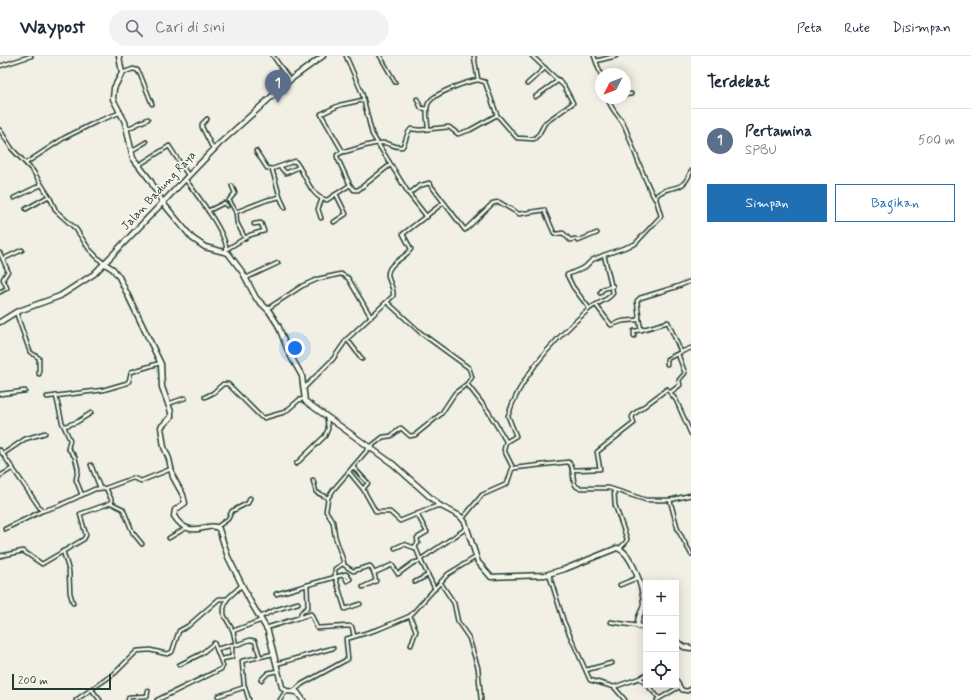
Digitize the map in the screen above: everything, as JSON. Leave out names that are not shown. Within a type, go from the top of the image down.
[{"type":"street","points":[[0,66],[31,56]]},
{"type":"street","points":[[119,56],[122,73],[114,88],[113,96],[119,113],[124,119],[130,151],[163,203],[198,244],[205,247],[227,250],[245,238],[264,231],[262,223],[254,224]]},
{"type":"street","points":[[273,56],[290,80]]},
{"type":"street","name":"Jalan Badung Raya","points":[[0,322],[16,312],[55,298],[73,289],[105,264],[213,149],[290,80],[323,56]]},
{"type":"street","points":[[346,56],[356,76],[372,134],[376,143],[409,194],[427,218]]},
{"type":"street","points":[[380,56],[395,82]]},
{"type":"street","points":[[474,56],[478,80]]},
{"type":"street","points":[[428,129],[427,109],[430,102],[448,90],[478,80],[484,82],[497,115],[517,138],[534,139],[539,134],[544,123],[572,104],[564,86],[559,80],[532,56]]},
{"type":"street","points":[[594,56],[598,68]]},
{"type":"street","points":[[596,61],[616,56]]},
{"type":"street","points":[[527,84],[546,68]]},
{"type":"street","points":[[122,73],[137,70],[152,104]]},
{"type":"street","points":[[535,97],[559,80]]},
{"type":"street","points":[[417,99],[421,108],[427,109]]},
{"type":"street","points":[[343,152],[321,114],[340,105],[363,100]]},
{"type":"street","points":[[589,308],[573,288],[567,276],[604,255],[637,243],[644,233],[661,216],[656,199],[642,174],[625,126],[613,110],[612,104]]},
{"type":"street","points":[[26,163],[64,138],[96,122],[119,113]]},
{"type":"street","points":[[390,165],[358,190],[354,190],[350,185],[337,155],[376,143],[385,143],[392,147],[402,147],[405,144],[406,134],[409,130],[449,128],[458,134],[470,130],[497,115]]},
{"type":"street","points":[[127,129],[148,119]]},
{"type":"street","points":[[207,119],[202,124],[202,127],[213,149]]},
{"type":"street","points":[[0,130],[12,149],[26,163],[49,196],[56,210],[76,229],[89,249],[105,264],[113,269],[119,277],[161,362],[162,386],[171,412],[171,417],[162,424],[160,429],[164,447],[185,502],[175,510],[174,516],[179,524],[186,528],[195,530],[217,527],[228,519],[232,511],[248,503],[250,498]]},
{"type":"street","points":[[130,151],[146,142]]},
{"type":"street","points":[[139,165],[169,146],[188,175]]},
{"type":"street","points":[[256,151],[266,168],[272,169],[280,167],[294,161],[311,188],[322,199],[329,199],[350,185]]},
{"type":"street","points":[[280,167],[286,173],[299,167]]},
{"type":"street","points":[[272,169],[280,197],[285,208]]},
{"type":"street","points":[[656,199],[660,193],[683,185],[688,180],[691,171]]},
{"type":"street","points":[[184,179],[205,204],[224,239],[227,250],[246,278],[256,298],[276,321],[289,353],[300,371],[304,399],[399,469],[439,505],[463,518],[476,556],[486,573],[494,578],[549,574],[619,549],[627,539],[615,505],[614,490]]},
{"type":"street","points":[[409,194],[428,182],[465,230],[493,203],[499,202],[519,214],[544,210],[554,234],[563,233],[570,240],[575,239],[578,241],[597,233]]},
{"type":"street","points":[[14,198],[41,185]]},
{"type":"street","points":[[232,186],[235,193],[229,200],[236,212],[237,223],[245,238]]},
{"type":"street","points":[[334,222],[346,214],[336,194]]},
{"type":"street","points":[[26,209],[49,196]]},
{"type":"street","points":[[236,212],[267,200],[280,197]]},
{"type":"street","points":[[321,218],[318,209],[322,199]]},
{"type":"street","points":[[208,211],[224,203],[227,206]]},
{"type":"street","points":[[303,390],[333,359],[347,340],[387,302],[394,293],[388,276],[389,271],[396,262],[411,249],[403,234],[427,218],[443,203]]},
{"type":"street","points":[[3,259],[22,250]]},
{"type":"street","points":[[0,253],[8,271],[3,279],[7,288],[0,292]]},
{"type":"street","points":[[463,518],[482,495],[507,484],[513,468],[503,447],[506,442],[516,436],[508,416],[512,409],[512,402],[525,379],[557,340],[589,308],[613,295],[613,286],[604,255]]},
{"type":"street","points":[[246,278],[278,263]]},
{"type":"street","points":[[267,309],[302,286],[318,279],[341,274],[348,278],[371,317]]},
{"type":"street","points":[[641,330],[637,301],[640,298],[691,281]]},
{"type":"street","points":[[600,293],[603,288],[613,286]]},
{"type":"street","points":[[363,587],[376,581],[374,572],[370,566],[353,571],[344,565],[334,536],[333,522],[326,511],[328,498],[369,448],[383,437],[391,436],[400,428],[410,436],[417,434],[442,414],[455,393],[467,384],[472,377],[469,368],[421,333],[387,302]]},
{"type":"street","points":[[596,305],[612,325],[623,321],[639,319]]},
{"type":"street","points":[[16,312],[30,352],[39,358],[39,374]]},
{"type":"street","points":[[634,336],[634,331],[668,322],[681,352]]},
{"type":"street","points":[[347,340],[362,359]]},
{"type":"street","points":[[667,364],[667,359],[691,348]]},
{"type":"street","points":[[671,392],[680,386],[679,380],[685,373],[678,354]]},
{"type":"street","points":[[47,398],[103,390],[127,383],[131,372],[161,362]]},
{"type":"street","points":[[205,397],[213,393],[223,384],[228,384],[261,417],[264,418],[285,412],[299,400],[304,399]]},
{"type":"street","points":[[467,384],[488,410],[506,442]]},
{"type":"street","points":[[572,470],[600,468],[597,452],[634,423],[632,417],[636,412],[668,389],[671,392],[691,434]]},
{"type":"street","points":[[0,394],[25,391]]},
{"type":"street","points":[[56,396],[70,440],[68,448],[75,457],[78,469],[75,478],[82,495]]},
{"type":"street","points":[[168,404],[185,398]]},
{"type":"street","points":[[65,426],[77,422],[91,413]]},
{"type":"street","points":[[296,464],[325,436],[328,424],[327,416]]},
{"type":"street","points":[[2,454],[25,438],[45,433]]},
{"type":"street","points":[[0,450],[42,512]]},
{"type":"street","points":[[513,468],[568,462],[571,464],[577,488],[604,487],[642,500],[670,500],[691,495]]},
{"type":"street","points":[[91,465],[100,488]]},
{"type":"street","points":[[354,467],[368,483],[363,489]]},
{"type":"street","points":[[0,476],[13,468]]},
{"type":"street","points":[[5,529],[100,488],[106,488],[133,478],[141,481],[172,468]]},
{"type":"street","points":[[349,472],[363,489],[376,512],[390,512],[400,521],[439,505]]},
{"type":"street","points":[[313,480],[316,492],[328,498]]},
{"type":"street","points":[[106,488],[112,501],[111,503]]},
{"type":"street","points":[[670,500],[678,530],[691,554]]},
{"type":"street","points":[[0,556],[23,551],[42,564],[86,536],[80,516],[81,513],[111,503],[122,509],[133,533],[142,544]]},
{"type":"street","points":[[415,548],[418,543],[417,538],[427,532],[417,514]]},
{"type":"street","points":[[217,527],[222,536],[227,555],[266,628],[281,685],[286,691]]},
{"type":"street","points":[[169,538],[186,528]]},
{"type":"street","points":[[374,572],[391,565],[397,573],[399,573],[412,563],[421,560],[466,528]]},
{"type":"street","points":[[395,548],[406,544],[410,548],[415,548]]},
{"type":"street","points":[[415,548],[435,588]]},
{"type":"street","points":[[619,549],[631,562],[644,604],[638,619],[638,626]]},
{"type":"street","points":[[63,551],[69,571],[70,593],[73,604]]},
{"type":"street","points":[[294,691],[302,684],[348,659],[349,656],[345,640],[380,629],[410,616],[440,582],[455,569],[476,556]]},
{"type":"street","points":[[344,565],[335,569],[336,578],[346,609],[360,604]]},
{"type":"street","points":[[549,574],[564,622],[592,682],[614,687],[643,676]]},
{"type":"street","points":[[276,594],[344,575]]},
{"type":"street","points":[[415,582],[428,575]]},
{"type":"street","points":[[620,585],[637,578]]},
{"type":"street","points":[[440,582],[454,603],[458,622],[469,638],[478,668],[481,700]]},
{"type":"street","points":[[236,645],[233,631],[224,615],[227,599],[242,585]]},
{"type":"street","points":[[300,618],[301,613],[308,607],[307,586]]},
{"type":"street","points":[[76,700],[124,666],[130,657],[137,651],[150,650],[167,654],[172,652],[179,630],[188,626],[219,599],[227,599]]},
{"type":"street","points":[[233,631],[261,619],[275,610],[298,603]]},
{"type":"street","points":[[266,628],[311,614],[319,629],[350,626],[354,636]]},
{"type":"street","points":[[410,616],[416,629],[411,645]]},
{"type":"street","points":[[611,622],[643,627]]},
{"type":"street","points":[[217,648],[236,645],[250,640],[255,641],[260,657]]},
{"type":"street","points":[[679,643],[684,647],[691,648]]},
{"type":"street","points":[[157,700],[221,669],[223,666],[222,659],[214,644],[201,654],[179,665]]},
{"type":"street","points":[[222,659],[232,656],[232,645]]},
{"type":"street","points":[[276,664],[333,648]]},
{"type":"street","points":[[249,700],[245,687],[242,662],[273,654]]},
{"type":"street","points":[[586,670],[612,663]]},
{"type":"street","points":[[261,680],[268,674],[277,671]]},
{"type":"street","points":[[640,678],[643,681]]},
{"type":"street","points":[[218,696],[245,687]]},
{"type":"street","points":[[614,687],[625,700]]},
{"type":"street","points":[[679,687],[687,691],[691,689]]},
{"type":"street","points":[[649,688],[658,699],[677,688]]},
{"type":"street","points":[[92,690],[100,700]]},
{"type":"street","points":[[128,700],[129,697],[147,696],[148,691]]},
{"type":"street","points":[[286,691],[294,691],[299,693],[303,700]]},
{"type":"street","points":[[280,700],[286,691]]},
{"type":"place","name":"Pertamina","points":[[278,103]]}]
